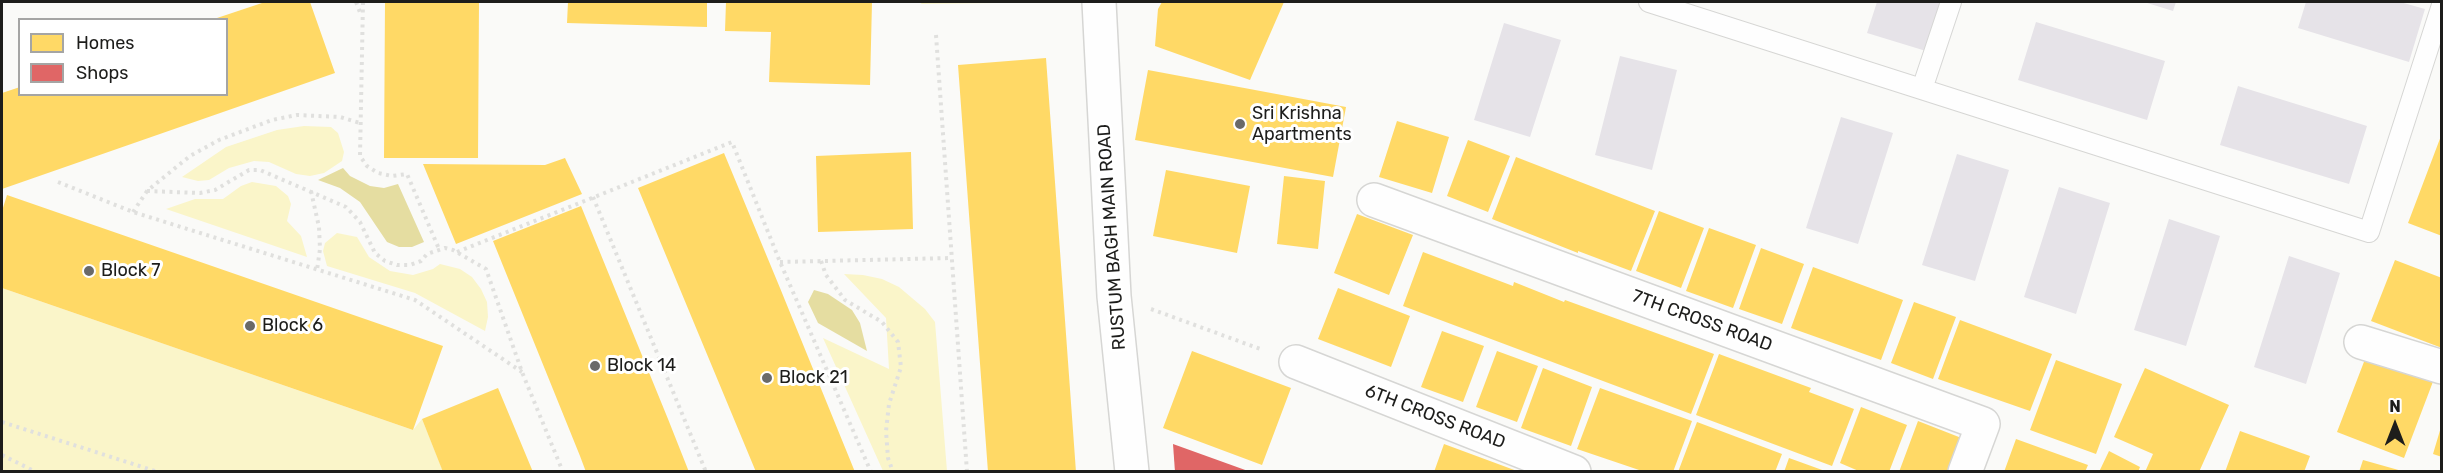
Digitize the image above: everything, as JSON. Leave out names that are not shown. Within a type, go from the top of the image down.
[{"type":"street","name":"RUSTUM BAGH MAIN ROAD","points":[[1099,2],[1114,296],[1132,471]]},
{"type":"street","name":"7TH CROSS ROAD","points":[[1374,200],[1983,424],[1965,471]]},
{"type":"street","points":[[2361,342],[2442,367]]},
{"type":"street","name":"6TH CROSS ROAD","points":[[1296,362],[1574,471]]},
{"type":"lane","points":[[1649,2],[2369,232],[2442,5]]},
{"type":"lane","points":[[1922,89],[1951,2]]},
{"type":"path","points":[[356,2],[363,19]]},
{"type":"path","points":[[363,2],[360,156],[367,166],[378,173],[392,176],[407,174],[439,249]]},
{"type":"path","points":[[936,35],[967,471]]},
{"type":"path","points":[[133,212],[147,191],[190,156],[219,140],[272,120],[297,115],[318,115],[360,123]]},
{"type":"path","points":[[457,252],[732,142],[780,262],[871,471]]},
{"type":"path","points":[[147,191],[208,192],[224,186],[239,174],[249,170],[271,173],[346,207],[354,214],[375,253],[385,261],[397,265],[410,265],[421,261],[427,254],[445,248],[457,252],[486,269],[522,372],[563,471]]},
{"type":"path","points":[[58,182],[133,212],[415,300],[522,372]]},
{"type":"path","points":[[311,191],[320,249],[317,270]]},
{"type":"path","points":[[593,197],[706,471]]},
{"type":"path","points":[[780,262],[952,258]]},
{"type":"path","points":[[821,261],[826,275],[845,300],[882,322],[898,342],[901,367],[889,404],[886,431],[888,458],[893,471]]},
{"type":"path","points":[[1114,296],[1296,362]]},
{"type":"path","points":[[2,422],[158,471]]},
{"type":"path","points":[[2,455],[36,471]]},
{"type":"shaded area","points":[[922,2],[1073,2],[921,4]]},
{"type":"shaded area","points":[[304,126],[331,127],[338,133],[344,152],[342,161],[324,173],[310,176],[296,174],[269,162],[254,161],[229,168],[209,180],[198,181],[182,177],[226,147],[277,130]]},
{"type":"shaded area","points":[[343,168],[350,176],[370,186],[384,188],[398,184],[424,242],[412,247],[399,247],[387,242],[360,202],[340,188],[318,180]]},
{"type":"shaded area","points":[[252,182],[276,186],[288,196],[291,204],[287,221],[301,236],[307,257],[166,209],[195,199],[223,199],[241,186]]},
{"type":"shaded area","points":[[337,233],[357,237],[369,257],[390,271],[413,275],[433,269],[440,264],[460,269],[472,277],[487,302],[488,317],[485,331],[415,293],[327,266],[323,251],[325,243]]},
{"type":"shaded area","points":[[844,274],[882,279],[899,287],[925,309],[935,322],[947,471],[883,471],[823,338],[889,369],[886,318]]},
{"type":"shaded area","points":[[2,288],[413,430],[422,419],[443,471],[2,472]]},
{"type":"shaded area","points":[[814,290],[828,294],[852,310],[860,323],[867,351],[818,323],[808,302]]},
{"type":"building: Homes","points":[[265,2],[310,2],[335,73],[2,189],[2,93],[18,88],[18,96],[228,96],[228,18],[217,18]]},
{"type":"building: Homes","points":[[385,2],[479,2],[478,158],[384,158]]},
{"type":"building: Homes","points":[[568,2],[707,2],[707,27],[567,23]]},
{"type":"building: Homes","points":[[726,2],[872,2],[870,85],[769,82],[771,32],[725,31]]},
{"type":"building: Homes","points":[[1162,2],[1284,2],[1250,80],[1155,46],[1158,9]]},
{"type":"building: Homes","points":[[1046,58],[1076,472],[988,472],[958,65]]},
{"type":"building: Homes","name":"Sri Krishna Apartments","points":[[1148,70],[1346,107],[1333,177],[1135,140]]},
{"type":"building: Homes","points":[[1397,121],[1449,137],[1432,193],[1379,177]]},
{"type":"building: Homes","points":[[2442,136],[2442,236],[2408,223]]},
{"type":"building: Homes","points":[[1468,140],[1510,156],[1488,212],[1447,196]]},
{"type":"building: Homes","points":[[911,152],[913,229],[818,232],[816,156]]},
{"type":"building: Homes","points":[[724,153],[855,472],[756,472],[638,188]]},
{"type":"building: Homes","points":[[1516,157],[1655,211],[1631,271],[1492,219]]},
{"type":"building: Homes","points":[[565,158],[582,194],[456,244],[423,164],[545,165]]},
{"type":"building: Homes","points":[[1166,170],[1250,186],[1237,253],[1153,236]]},
{"type":"building: Homes","points":[[1284,176],[1325,181],[1318,249],[1277,244]]},
{"type":"building: Homes","points":[[7,195],[443,346],[413,430],[2,288],[2,211]]},
{"type":"building: Homes","points":[[581,206],[689,472],[586,472],[493,241]]},
{"type":"building: Homes","points":[[1659,211],[1704,228],[1681,288],[1636,271]]},
{"type":"building: Homes","points":[[1357,214],[1413,235],[1389,295],[1334,273]]},
{"type":"building: Homes","points":[[1709,228],[1756,245],[1733,308],[1686,291]]},
{"type":"building: Homes","points":[[1761,248],[1804,264],[1782,324],[1739,309]]},
{"type":"building: Homes","points":[[1423,252],[1513,286],[1514,282],[1564,302],[1565,300],[1714,354],[1691,414],[1403,306]]},
{"type":"building: Homes","points":[[2395,260],[2442,278],[2442,348],[2371,321]]},
{"type":"building: Homes","points":[[1813,267],[1903,300],[1881,360],[1791,328]]},
{"type":"building: Homes","points":[[1338,288],[1410,316],[1391,367],[1318,339]]},
{"type":"building: Homes","points":[[1914,302],[1956,317],[1933,379],[1891,363]]},
{"type":"building: Homes","points":[[1960,320],[2052,354],[2030,411],[1938,379]]},
{"type":"building: Homes","points":[[1442,331],[1484,346],[1463,402],[1421,387]]},
{"type":"building: Homes","points":[[1192,351],[1291,388],[1262,465],[1163,428]]},
{"type":"building: Homes","points":[[1497,351],[1538,366],[1517,422],[1476,407]]},
{"type":"building: Homes","points":[[1719,354],[1811,388],[1809,392],[1854,409],[1832,466],[1696,415]]},
{"type":"building: Homes","points":[[2367,354],[2434,379],[2404,458],[2337,432]]},
{"type":"building: Homes","points":[[2056,360],[2122,384],[2096,454],[2030,430]]},
{"type":"building: Homes","points":[[1543,368],[1592,387],[1571,446],[1521,428]]},
{"type":"building: Homes","points":[[2145,368],[2229,405],[2199,472],[2145,472],[2153,454],[2114,437]]},
{"type":"building: Homes","points":[[498,388],[533,472],[443,472],[422,419]]},
{"type":"building: Homes","points":[[1600,388],[1692,421],[1673,472],[1645,472],[1577,449]]},
{"type":"building: Homes","points":[[1861,407],[1907,425],[1889,472],[1861,472],[1840,463]]},
{"type":"building: Homes","points":[[1918,421],[1964,439],[1951,472],[1899,472]]},
{"type":"building: Homes","points":[[1697,422],[1782,454],[1775,472],[1678,472]]},
{"type":"building: Homes","points":[[2442,427],[2442,457],[2433,454]]},
{"type":"building: Homes","points":[[2240,431],[2310,456],[2304,472],[2225,472]]},
{"type":"building: Homes","points":[[2016,439],[2088,465],[2085,472],[2004,472]]},
{"type":"building: Homes","points":[[1444,444],[1517,471],[1517,472],[1434,472]]},
{"type":"building: Homes","points":[[2109,451],[2140,467],[2138,472],[2099,472]]},
{"type":"building: Homes","points":[[1789,458],[1825,471],[1825,472],[1784,472]]},
{"type":"building: Homes","points":[[2363,460],[2402,471],[2402,472],[2359,472]]},
{"type":"building: Shops","points":[[1173,444],[1248,471],[1248,472],[1175,472]]},
{"type":"building: Other","points":[[1877,2],[1941,2],[1926,51],[1867,33]]},
{"type":"building: Other","points":[[2144,2],[2176,2],[2173,11]]},
{"type":"building: Other","points":[[2306,2],[2400,2],[2425,9],[2409,62],[2298,28]]},
{"type":"building: Other","points":[[2036,22],[2165,61],[2147,120],[2018,80]]},
{"type":"building: Other","points":[[1504,23],[1561,40],[1530,137],[1474,120]]},
{"type":"building: Other","points":[[1620,56],[1677,70],[1652,170],[1595,155]]},
{"type":"building: Other","points":[[2238,86],[2367,126],[2349,184],[2220,145]]},
{"type":"building: Other","points":[[1841,117],[1893,133],[1858,244],[1806,228]]},
{"type":"building: Other","points":[[1957,154],[2009,170],[1975,281],[1922,265]]},
{"type":"building: Other","points":[[2059,187],[2110,203],[2076,314],[2024,297]]},
{"type":"building: Other","points":[[2169,219],[2220,236],[2186,346],[2134,330]]},
{"type":"building: Other","points":[[2289,256],[2340,273],[2306,384],[2254,367]]},
{"type":"place","name":"Sri Krishna Apartments","points":[[1240,124]]},
{"type":"place","name":"Block 7","points":[[89,271]]},
{"type":"place","name":"Block 6","points":[[250,326]]},
{"type":"place","name":"Block 14","points":[[595,366]]},
{"type":"place","name":"Block 21","points":[[767,378]]}]
